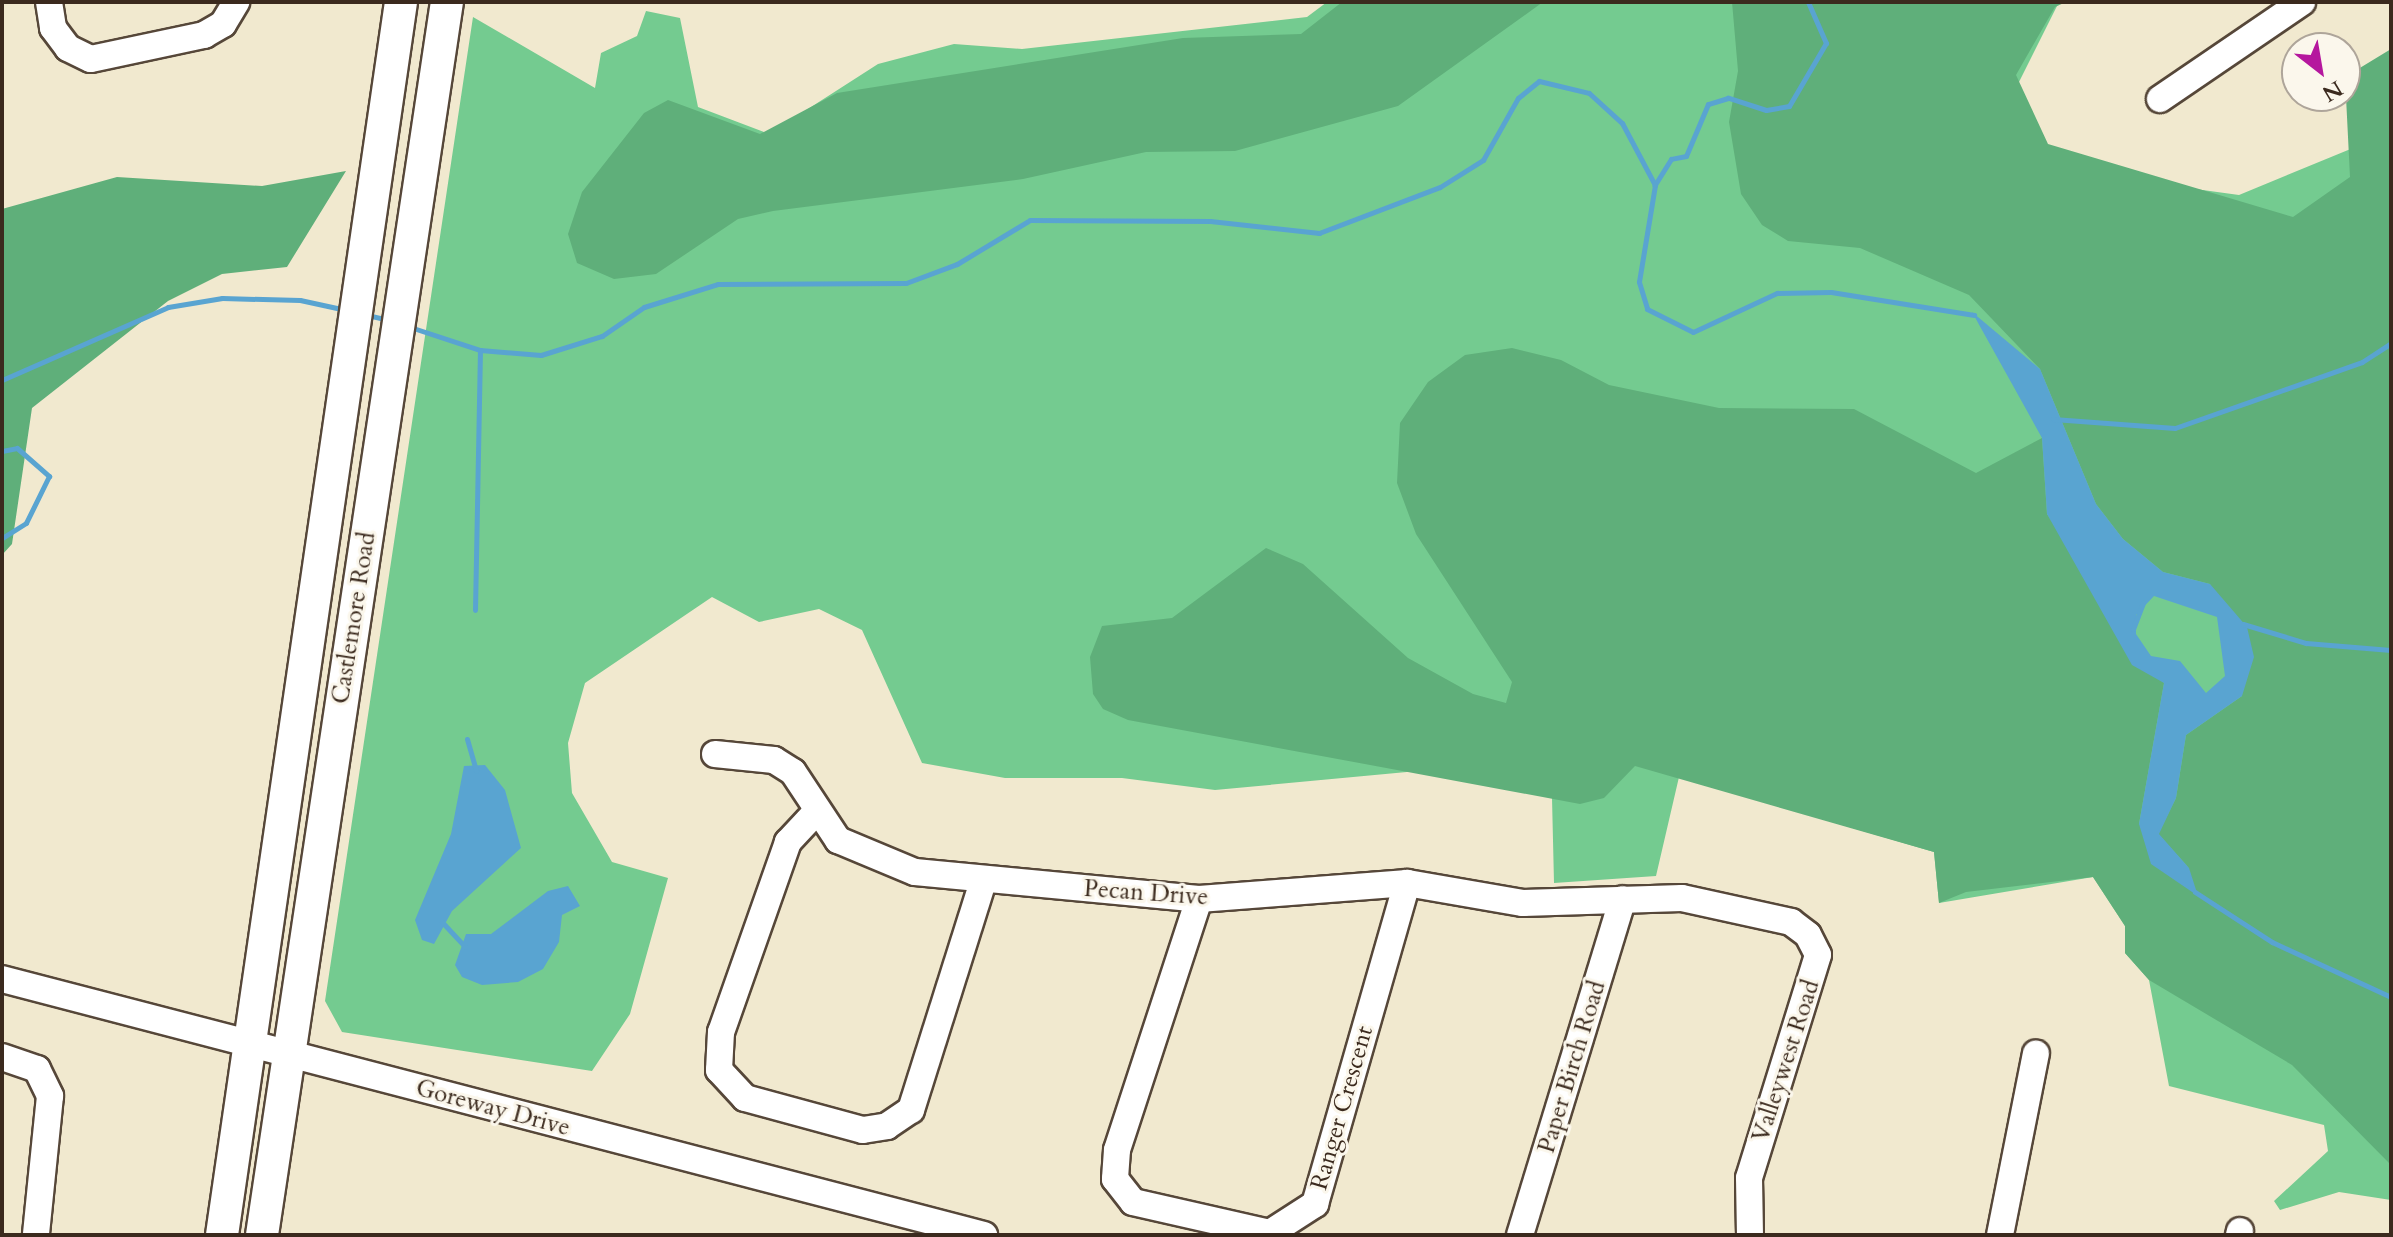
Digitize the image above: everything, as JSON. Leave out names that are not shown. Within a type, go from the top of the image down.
[{"type":"main road","name":"Castlemore Road","points":[[222,1235],[401,2]]},
{"type":"main road","name":"Castlemore Road","points":[[262,1235],[447,2]]},
{"type":"street","points":[[49,2],[60,38],[91,59],[204,35],[223,24],[236,2]]},
{"type":"street","points":[[2160,99],[2302,2]]},
{"type":"street","name":"Pecan Drive","points":[[715,754],[774,760],[793,772],[815,813],[838,840],[873,859],[983,881],[1199,899],[1407,883],[1523,903],[1623,899]]},
{"type":"street","points":[[815,813],[788,842],[721,1032],[719,1070],[745,1098],[863,1130],[887,1126],[911,1110],[983,881]]},
{"type":"street","name":"Ranger Crescent","points":[[1199,899],[1117,1150],[1115,1179],[1133,1202],[1270,1233],[1315,1204],[1407,883]]},
{"type":"street","name":"Valleywest Road","points":[[1623,899],[1682,898],[1791,922],[1808,935],[1818,955],[1749,1178],[1750,1235]]},
{"type":"street","name":"Paper Birch Road","points":[[1520,1235],[1623,899]]},
{"type":"street","name":"Goreway Drive","points":[[2,979],[984,1235]]},
{"type":"street","points":[[2000,1235],[2036,1054]]},
{"type":"street","points":[[2,1057],[37,1069],[50,1096],[36,1235]]},
{"type":"green space","points":[[1327,2],[2059,2],[2004,112],[2057,170],[2239,195],[2353,148],[2391,64],[2391,1200],[2339,1192],[2280,1210],[2274,1201],[2328,1151],[2324,1125],[2169,1086],[2149,980],[2125,953],[2125,926],[2093,877],[1939,903],[1934,852],[1679,777],[1656,876],[1554,883],[1552,798],[1439,769],[1215,790],[1122,778],[1005,778],[922,763],[862,630],[819,609],[759,622],[712,597],[585,683],[568,743],[572,793],[612,862],[668,878],[630,1014],[592,1071],[342,1032],[325,1001],[473,17],[595,88],[601,53],[637,36],[646,11],[680,18],[698,107],[769,134],[878,64],[954,44],[1022,49],[1307,17]]},
{"type":"green space","points":[[1342,2],[1543,2],[1398,106],[1235,151],[1146,152],[1023,179],[773,211],[738,219],[656,274],[614,279],[577,263],[568,234],[582,192],[644,113],[668,100],[760,134],[837,93],[1183,38],[1301,34]]},
{"type":"green space","points":[[1732,2],[2066,2],[2055,7],[2016,75],[2048,144],[2293,217],[2350,177],[2347,112],[2361,112],[2361,67],[2391,49],[2391,1165],[2292,1065],[2149,980],[2125,953],[2125,926],[2093,877],[1966,892],[1939,903],[1934,852],[1635,766],[1604,798],[1580,804],[1128,720],[1103,709],[1093,694],[1090,657],[1102,626],[1172,618],[1266,548],[1303,564],[1408,658],[1473,694],[1506,703],[1512,682],[1416,534],[1397,483],[1400,423],[1428,382],[1465,355],[1512,348],[1561,360],[1609,385],[1719,408],[1854,409],[1976,473],[2042,438],[2047,514],[2164,683],[2139,824],[2189,868],[2158,834],[2176,798],[2186,735],[2242,696],[2210,584],[2163,572],[2123,539],[2096,504],[2040,369],[1969,295],[1860,248],[1788,241],[1762,225],[1741,194],[1729,122],[1738,71]]},
{"type":"green space","points":[[346,171],[287,267],[222,274],[168,301],[32,408],[12,544],[2,555],[2,209],[117,177],[262,186]]},
{"type":"water","points":[[1972,312],[2040,369],[2096,504],[2123,539],[2163,572],[2210,584],[2247,627],[2254,657],[2242,696],[2186,735],[2176,798],[2159,834],[2189,868],[2198,896],[2151,864],[2139,824],[2164,683],[2132,665],[2047,514],[2042,438]],"holes":[[[2154,596],[2217,617],[2225,676],[2206,693],[2180,661],[2151,656],[2136,634],[2136,615]]]},
{"type":"water","points":[[485,765],[505,790],[521,848],[452,911],[434,944],[422,940],[415,920],[451,834],[464,766]]},
{"type":"water","points":[[568,886],[580,906],[562,915],[559,942],[543,969],[518,982],[482,985],[462,977],[455,965],[466,934],[491,934],[548,891]]},
{"type":"waterway","points":[[1808,2],[1826,43],[1789,106],[1766,110],[1728,98],[1708,104],[1686,156],[1671,159],[1655,185],[1639,282],[1647,309],[1693,332],[1777,293],[1831,292],[1974,315]]},
{"type":"waterway","points":[[410,327],[480,350],[541,355],[602,336],[644,307],[718,284],[906,283],[957,264],[1030,220],[1210,221],[1319,233],[1440,187],[1483,160],[1518,98],[1539,81],[1589,93],[1622,123],[1655,185]]},
{"type":"waterway","points":[[2,380],[168,307],[222,298],[300,300],[346,310]]},
{"type":"waterway","points":[[367,315],[389,320]]},
{"type":"waterway","points":[[2053,419],[2175,428],[2362,362],[2391,343]]},
{"type":"waterway","points":[[475,610],[480,350]]},
{"type":"waterway","points":[[2,451],[17,448],[49,476],[26,523],[2,538]]},
{"type":"waterway","points":[[2133,629],[2143,603]]},
{"type":"waterway","points":[[2243,624],[2306,643],[2391,650]]},
{"type":"waterway","points":[[467,739],[476,771]]},
{"type":"waterway","points":[[2195,892],[2272,942],[2391,997]]},
{"type":"waterway","points":[[442,922],[465,947]]}]
